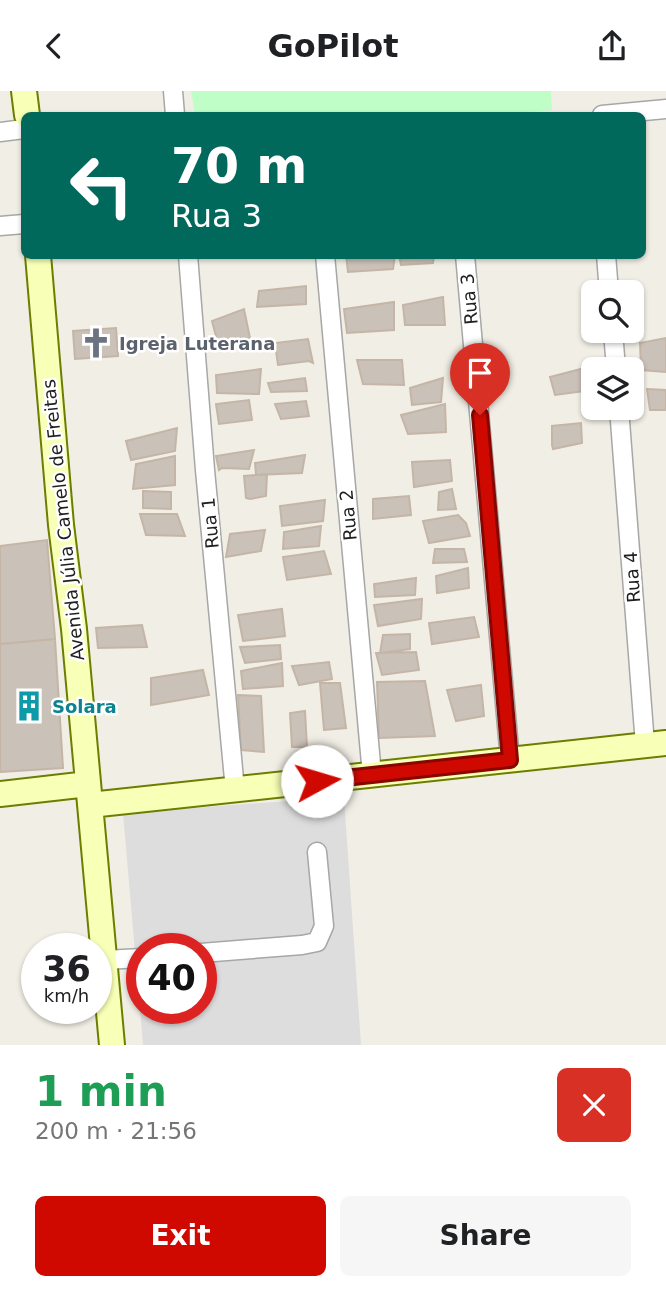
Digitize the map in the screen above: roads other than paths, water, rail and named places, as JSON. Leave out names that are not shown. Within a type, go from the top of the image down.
[{"type":"street","points":[[24,91],[27,112]]},
{"type":"street","points":[[173,91],[175,112]]},
{"type":"street","points":[[634,112],[666,109]]},
{"type":"street","points":[[0,132],[21,129]]},
{"type":"street","points":[[0,226],[21,224]]},
{"type":"street","name":"Avenida Júlia Camelo de Freitas","points":[[38,259],[102,933]]},
{"type":"street","name":"Rua 1","points":[[188,259],[235,790]]},
{"type":"street","name":"Rua 2","points":[[325,259],[372,775]]},
{"type":"street","name":"Rua 3","points":[[465,259],[510,760]]},
{"type":"street","points":[[606,259],[608,280]]},
{"type":"street","name":"Rua 4","points":[[620,420],[655,744]]},
{"type":"street","points":[[0,794],[235,790],[655,744]]},
{"type":"street","points":[[217,952],[302,945],[317,941],[324,926],[317,852]]},
{"type":"street","name":"Avenida Júlia Camelo de Freitas","points":[[110,1024],[112,1045]]},
{"type":"place","name":"Igreja Luterana","points":[[96,343]]},
{"type":"place","name":"Solara","points":[[29,706]]}]
